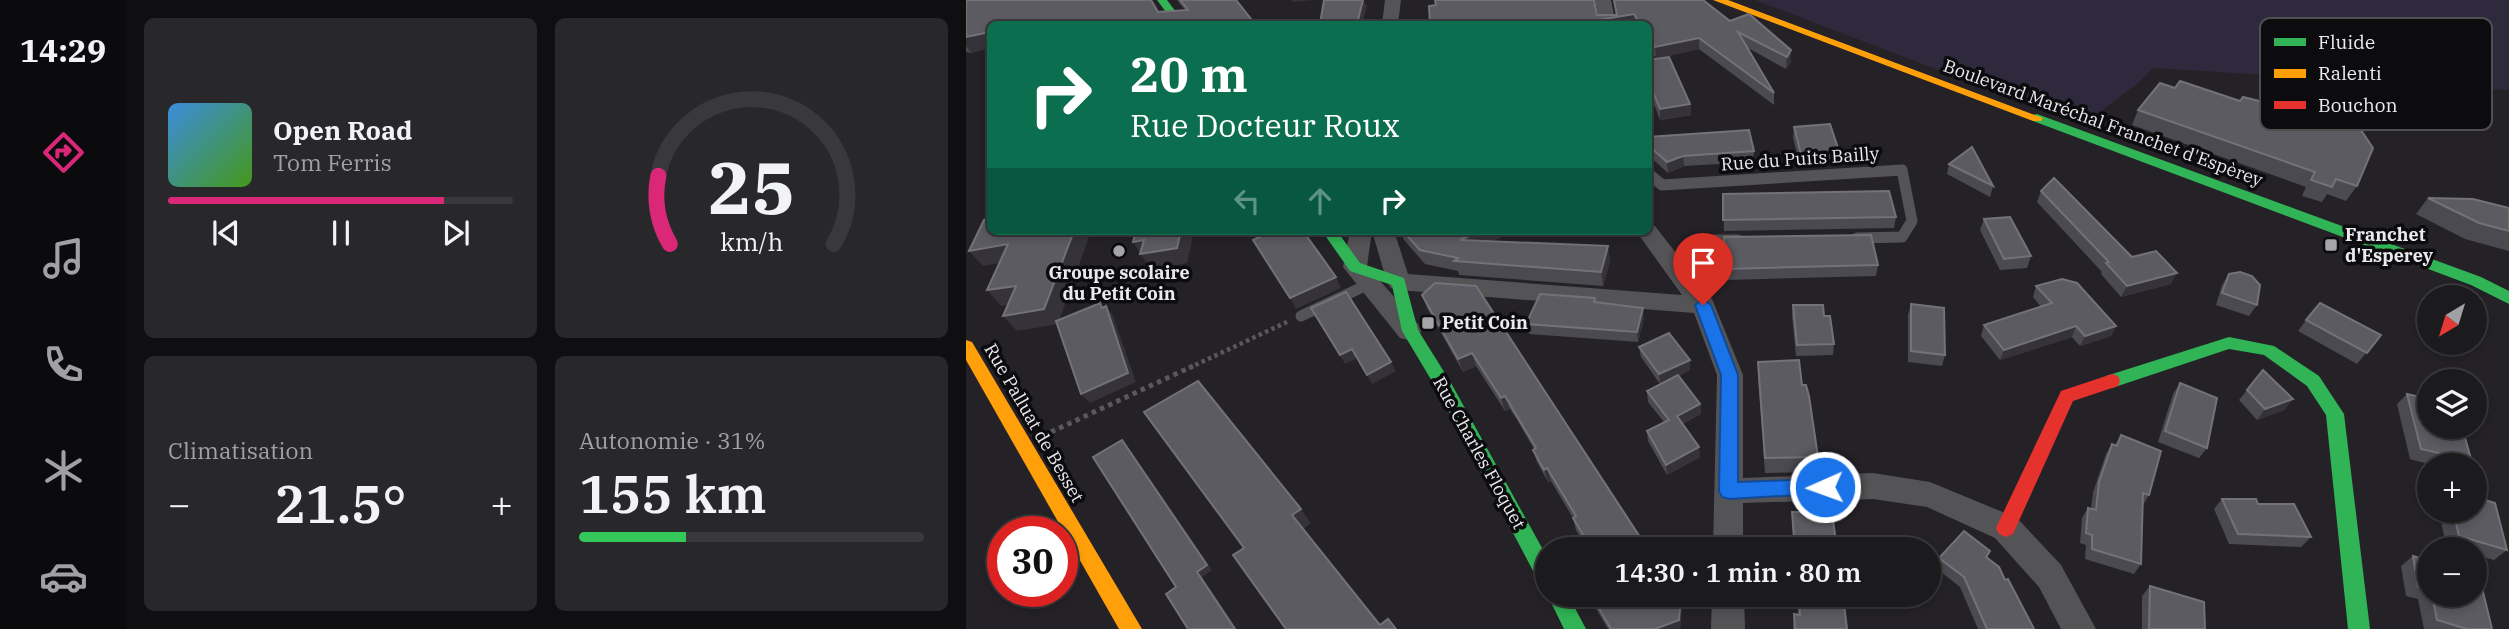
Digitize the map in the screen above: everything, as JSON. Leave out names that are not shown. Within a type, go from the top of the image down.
[{"type":"main road","points":[[1162,0],[1178,21]]},
{"type":"main road","name":"Boulevard Maréchal Franchet d'Espèrey","points":[[1718,0],[2476,281]]},
{"type":"main road","points":[[1332,235],[1362,275],[1399,282]]},
{"type":"main road","points":[[2476,281],[2509,288]]},
{"type":"main road","points":[[2476,281],[2509,298]]},
{"type":"main road","name":"Rue Charles Floquet","points":[[1399,282],[1410,331],[1445,388],[1535,555]]},
{"type":"main road","points":[[2006,528],[2067,396],[2229,343],[2268,350],[2313,381],[2336,414],[2359,629]]},
{"type":"main road","name":"Rue Palluat de Besset","points":[[966,346],[1131,629]]},
{"type":"main road","points":[[1563,607],[1575,629]]},
{"type":"street","points":[[1390,21],[1393,0]]},
{"type":"street","points":[[1603,0],[1607,21]]},
{"type":"street","points":[[1361,235],[1362,275]]},
{"type":"street","points":[[1384,235],[1399,282],[1703,305]]},
{"type":"street","points":[[1650,235],[1703,305],[1730,375],[1728,537]]},
{"type":"street","name":"Rue Charles Floquet","points":[[1362,275],[1410,331]]},
{"type":"street","points":[[1729,491],[1873,486],[1930,495],[2006,528],[2050,576],[2079,629]]},
{"type":"street","points":[[1728,607],[1728,629]]},
{"type":"lane","name":"Rue du Puits Bailly","points":[[1652,176],[1662,185],[1902,170],[1912,221],[1902,237],[1848,238]]},
{"type":"lane","points":[[1675,268],[1690,263],[1712,240],[1752,240]]},
{"type":"lane","points":[[1301,316],[1362,275]]},
{"type":"path","points":[[1024,444],[1301,316]]},
{"type":"shaded area","points":[[1755,0],[2509,0],[2509,90],[2492,89],[2492,18],[2260,18],[2260,75],[2153,68],[2138,83],[2085,123],[2038,108]]},
{"type":"building","points":[[966,0],[1151,0],[1158,12],[1188,10],[1180,0],[1236,0],[1253,21],[987,21],[987,33],[966,37]]},
{"type":"building","points":[[1324,0],[1363,0],[1358,21],[1320,21]]},
{"type":"building","points":[[1435,0],[1594,0],[1597,15],[1617,15],[1614,0],[1703,0],[1730,21],[1749,14],[1791,50],[1787,57],[1738,32],[1774,93],[1699,38],[1655,47],[1652,43],[1652,21],[1638,21],[1634,14],[1593,21],[1430,21],[1429,6],[1436,5]]},
{"type":"building","points":[[1669,57],[1690,104],[1660,109],[1652,90],[1652,59]]},
{"type":"building","points":[[2180,81],[2240,101],[2243,97],[2260,101],[2260,130],[2361,130],[2373,148],[2357,186],[2336,179],[2332,187],[2311,180],[2315,172],[2138,110],[2160,83],[2175,88]]},
{"type":"building","points":[[1830,124],[1839,151],[1801,154],[1794,127]]},
{"type":"building","points":[[1749,130],[1754,151],[1683,156],[1667,162],[1652,149],[1652,137]]},
{"type":"building","points":[[1972,147],[1993,186],[1949,164]]},
{"type":"building","points":[[2054,178],[2132,257],[2156,251],[2177,273],[2127,286],[2106,263],[2109,262],[2041,191]]},
{"type":"building","points":[[1889,191],[1896,217],[1723,220],[1723,194]]},
{"type":"building","points":[[2428,198],[2473,199],[2509,208],[2509,231],[2479,223]]},
{"type":"building","points":[[2010,217],[2031,256],[2004,259],[1984,219]]},
{"type":"building","points":[[984,220],[987,220],[987,235],[1072,235],[1044,309],[1003,316],[1016,286],[987,290],[1008,244],[969,251]]},
{"type":"building","points":[[1135,235],[1180,235],[1177,248],[1140,254],[1144,240],[1133,242]]},
{"type":"building","points":[[1264,235],[1306,235],[1336,277],[1290,298],[1253,240]]},
{"type":"building","points":[[1407,235],[1471,235],[1460,240],[1608,246],[1601,272],[1454,261],[1458,258],[1420,250]]},
{"type":"building","points":[[1871,235],[1878,265],[1725,269],[1724,237]]},
{"type":"building","points":[[2240,272],[2252,276],[2260,285],[2257,305],[2222,293],[2229,274]]},
{"type":"building","points":[[2062,279],[2077,283],[2116,326],[2085,336],[2076,326],[2004,350],[1984,325],[2052,303],[2036,286]]},
{"type":"building","points":[[1435,283],[1476,286],[1640,537],[1584,537],[1573,518],[1576,516],[1547,468],[1544,470],[1533,450],[1536,448],[1505,396],[1501,398],[1472,353],[1458,359],[1422,295]]},
{"type":"building","points":[[1346,292],[1391,362],[1367,375],[1352,349],[1340,355],[1311,308]]},
{"type":"building","points":[[1540,294],[1595,298],[1594,302],[1643,308],[1637,332],[1526,324]]},
{"type":"building","points":[[1100,303],[1102,308],[1106,306],[1128,373],[1081,394],[1056,321]]},
{"type":"building","points":[[2320,303],[2381,335],[2367,353],[2306,320]]},
{"type":"building","points":[[1911,304],[1944,308],[1945,355],[1911,351]]},
{"type":"building","points":[[1793,305],[1823,305],[1824,316],[1830,316],[1834,344],[1797,345]]},
{"type":"building","points":[[1669,333],[1690,360],[1659,374],[1639,347]]},
{"type":"building","points":[[1799,360],[1802,385],[1806,385],[1809,396],[1818,457],[1765,458],[1758,362]]},
{"type":"building","points":[[2263,370],[2293,399],[2265,409],[2247,390]]},
{"type":"building","points":[[1678,375],[1700,404],[1677,416],[1699,447],[1666,465],[1647,431],[1669,420],[1647,391]]},
{"type":"building","points":[[1198,381],[1301,509],[1292,515],[1380,625],[1388,619],[1396,629],[1286,629],[1233,555],[1244,548],[1144,412]]},
{"type":"building","points":[[2180,383],[2217,398],[2207,448],[2165,431]]},
{"type":"building","points":[[2407,394],[2417,396],[2417,433]]},
{"type":"building","points":[[2121,435],[2161,451],[2149,495],[2143,493],[2141,564],[2092,549],[2092,535],[2086,533],[2088,508],[2096,510],[2099,482],[2112,444],[2117,446]]},
{"type":"building","points":[[2418,439],[2465,439],[2469,453],[2439,453],[2421,449]]},
{"type":"building","points":[[1122,440],[1207,565],[1197,572],[1235,629],[1188,629],[1166,594],[1176,587],[1093,457]]},
{"type":"building","points":[[2222,499],[2256,499],[2258,504],[2294,504],[2311,537],[2238,534]]},
{"type":"building","points":[[2487,501],[2495,503],[2507,550],[2487,544],[2487,537],[2459,536],[2456,523],[2487,523]]},
{"type":"building","points":[[1792,512],[1832,512],[1835,537],[1794,537]]},
{"type":"building","points":[[1964,531],[1990,551],[1986,557],[1999,567],[2005,580],[2008,579],[2034,629],[1987,629],[1964,577],[1941,560],[1941,556]]},
{"type":"building","points":[[2413,556],[2417,557],[2417,581]]},
{"type":"building","points":[[2150,586],[2204,602],[2205,629],[2149,629]]},
{"type":"building","points":[[1598,607],[1680,607],[1679,620],[1655,629],[1611,629]]},
{"type":"building","points":[[1800,607],[1844,607],[1847,629],[1795,629],[1794,614],[1800,615]]},
{"type":"building","points":[[2434,607],[2487,607],[2492,629],[2467,629],[2437,620]]},
{"type":"traffic: fast","points":[[1162,0],[1178,21]]},
{"type":"traffic: fast","points":[[2037,118],[2476,281],[2509,298]]},
{"type":"traffic: fast","points":[[1332,235],[1355,267],[1399,282],[1410,331],[1445,388],[1535,555]]},
{"type":"traffic: fast","points":[[2112,381],[2229,343],[2268,350],[2313,381],[2335,414],[2359,629]]},
{"type":"traffic: fast","points":[[1563,607],[1575,629]]},
{"type":"traffic: slow","points":[[1718,0],[2037,118]]},
{"type":"traffic: slow","points":[[966,346],[1131,629]]},
{"type":"traffic: jam","points":[[2006,528],[2067,396],[2112,381]]},
{"type":"place","name":"Franchet d'Esperey","points":[[2331,245]]},
{"type":"place","name":"Groupe scolaire du Petit Coin","points":[[1119,251]]},
{"type":"place","name":"Petit Coin","points":[[1428,323]]},
{"type":"route","points":[[1703,305],[1730,375],[1729,491],[1825,487]]}]
